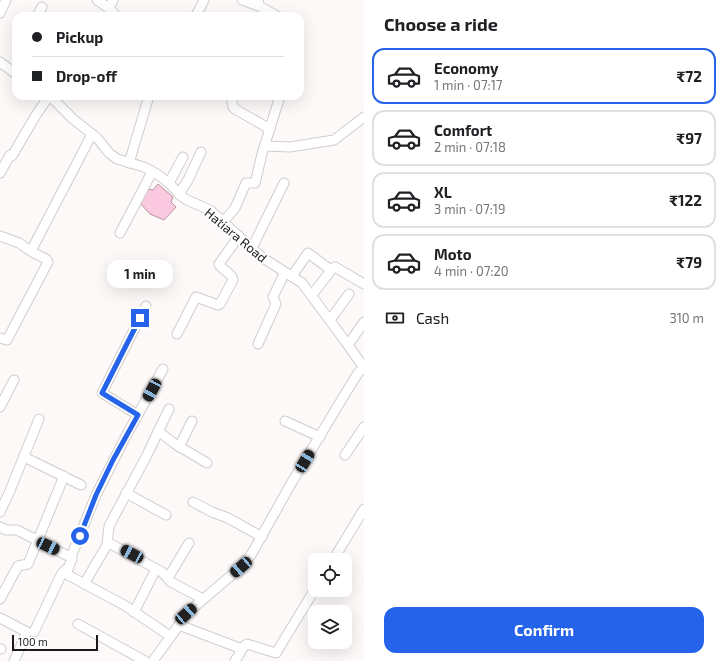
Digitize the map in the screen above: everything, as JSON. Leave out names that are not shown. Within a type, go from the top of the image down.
[{"type":"street","points":[[0,14],[6,0]]},
{"type":"street","points":[[97,0],[112,12]]},
{"type":"street","points":[[113,0],[109,7],[113,12]]},
{"type":"street","points":[[198,12],[204,0]]},
{"type":"street","points":[[242,0],[258,3],[271,12]]},
{"type":"street","points":[[40,12],[42,8]]},
{"type":"street","points":[[0,62],[12,70]]},
{"type":"street","points":[[0,173],[46,100]]},
{"type":"street","name":"Hatiara Road","points":[[53,100],[76,122],[92,134],[117,159],[152,172],[169,184],[187,200],[207,208],[263,258],[302,283],[348,344],[364,368]]},
{"type":"street","points":[[130,163],[148,100]]},
{"type":"street","points":[[232,100],[234,108],[270,128]]},
{"type":"street","points":[[223,222],[234,208],[246,183],[255,184],[279,100]]},
{"type":"street","points":[[265,146],[290,147],[334,140],[364,116]]},
{"type":"street","points":[[31,251],[92,134]]},
{"type":"street","points":[[179,194],[188,180],[201,152]]},
{"type":"street","points":[[169,184],[183,157]]},
{"type":"street","points":[[120,233],[152,172]]},
{"type":"street","points":[[252,248],[284,184]]},
{"type":"street","points":[[0,236],[19,243],[46,259],[48,263],[7,340],[6,341],[0,338]]},
{"type":"street","points":[[177,334],[196,297],[218,305],[220,304],[233,280],[232,276],[220,267],[219,264],[238,236]]},
{"type":"street","points":[[258,344],[276,304],[273,297],[288,274],[306,254],[331,270]]},
{"type":"street","points":[[312,295],[331,270],[336,267],[364,284]]},
{"type":"street","points":[[330,320],[349,294]]},
{"type":"street","points":[[138,415],[102,393],[146,306]]},
{"type":"street","points":[[348,344],[364,322]]},
{"type":"street","points":[[154,661],[186,614],[246,562],[356,376],[364,368]]},
{"type":"street","points":[[163,369],[113,460],[96,495],[71,557],[72,559],[67,571],[68,575],[124,606],[170,636]]},
{"type":"street","points":[[0,407],[14,380]]},
{"type":"street","points":[[84,584],[107,544],[108,528],[169,409]]},
{"type":"street","points":[[0,512],[39,419]]},
{"type":"street","points":[[179,447],[192,421]]},
{"type":"street","points":[[285,421],[320,437]]},
{"type":"street","points":[[345,455],[364,427]]},
{"type":"street","points":[[158,431],[179,447],[207,464]]},
{"type":"street","points":[[24,457],[81,485]]},
{"type":"street","points":[[0,599],[18,566],[28,564],[64,476]]},
{"type":"street","points":[[126,494],[166,515]]},
{"type":"street","points":[[194,502],[212,512],[228,518],[262,537]]},
{"type":"street","points":[[337,553],[364,509]]},
{"type":"street","points":[[0,527],[6,530],[17,530],[71,557]]},
{"type":"street","points":[[107,544],[111,543],[156,569],[171,582],[203,599]]},
{"type":"street","points":[[168,578],[189,543]]},
{"type":"street","points":[[34,632],[62,573],[69,567]]},
{"type":"street","points":[[134,612],[156,569]]},
{"type":"street","points":[[235,661],[246,644],[276,653],[310,597]]},
{"type":"street","points":[[0,618],[27,632],[14,661]]},
{"type":"street","points":[[78,624],[145,661]]},
{"type":"street","points":[[179,625],[242,649]]},
{"type":"shaded area","points":[[158,184],[173,197],[171,202],[176,207],[164,220],[150,214],[140,203],[148,189],[153,190]]},
{"type":"route","points":[[80,536],[96,495],[113,460],[138,415],[102,393],[140,318]]}]
